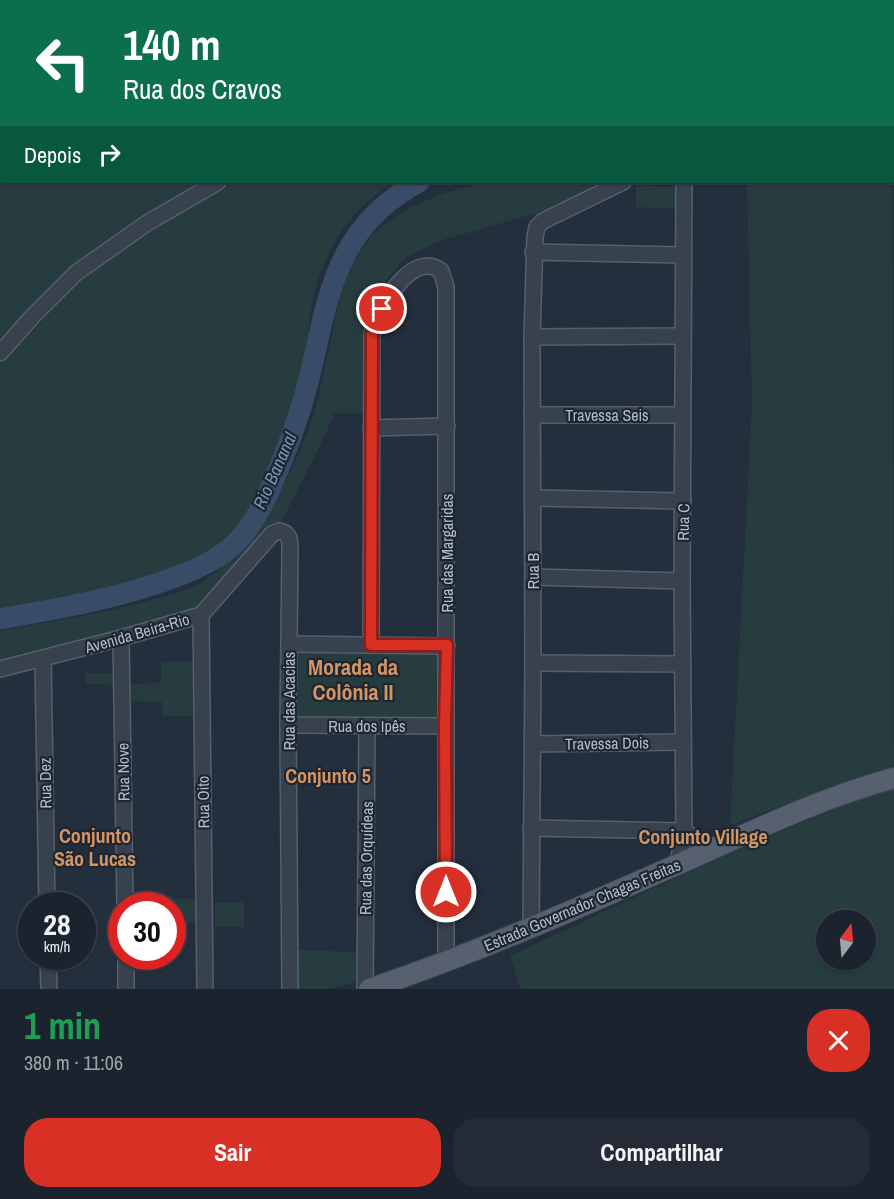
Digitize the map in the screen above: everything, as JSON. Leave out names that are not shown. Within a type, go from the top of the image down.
[{"type":"main road","name":"Estrada Governador Chagas Freitas","points":[[367,989],[446,963],[822,802],[894,778]]},
{"type":"street","points":[[0,353],[76,273],[147,223],[216,183]]},
{"type":"street","name":"Rua B","points":[[531,928],[533,252],[537,227],[547,219],[621,183]]},
{"type":"street","name":"Rua C","points":[[677,865],[685,832],[682,664],[684,183]]},
{"type":"street","points":[[533,252],[682,255]]},
{"type":"street","name":"Rua das Margaridas","points":[[371,428],[374,324],[396,288],[417,267],[427,265],[437,268],[444,275],[446,287],[446,963]]},
{"type":"street","points":[[532,337],[682,336]]},
{"type":"street","name":"Travessa Seis","points":[[532,415],[682,415]]},
{"type":"street","points":[[371,645],[371,428],[447,426]]},
{"type":"street","points":[[534,498],[683,501]]},
{"type":"street","name":"Avenida Beira-Rio","points":[[0,669],[201,615],[275,532]]},
{"type":"street","name":"Rua das Acacias","points":[[275,532],[284,532],[290,539],[288,725],[290,989]]},
{"type":"street","points":[[533,577],[682,581]]},
{"type":"street","name":"Rua Oito","points":[[201,615],[204,989]]},
{"type":"street","name":"Rua Nove","points":[[121,638],[125,892]]},
{"type":"street","points":[[289,644],[447,645]]},
{"type":"street","name":"Rua Dez","points":[[43,659],[48,892]]},
{"type":"street","points":[[533,663],[682,664]]},
{"type":"street","name":"Rua dos Ipês","points":[[288,725],[445,726]]},
{"type":"street","name":"Rua das Orquídeas","points":[[367,727],[367,989]]},
{"type":"street","name":"Travessa Dois","points":[[532,744],[683,742]]},
{"type":"street","points":[[531,828],[685,832],[711,849]]},
{"type":"street","points":[[48,970],[49,989]]},
{"type":"street","points":[[126,970],[126,989]]},
{"type":"green space","points":[[0,183],[196,183],[77,263],[0,338]]},
{"type":"green space","points":[[229,183],[393,183],[379,192],[352,217],[332,247],[313,300],[305,363],[281,448],[257,498],[224,539],[204,555],[156,578],[105,593],[0,612],[0,363],[24,341],[77,282],[134,238]]},
{"type":"green space","points":[[482,183],[610,183],[565,205],[442,240],[402,261],[377,292],[368,311],[363,413],[335,413],[280,524],[202,607],[0,662],[0,631],[114,609],[171,595],[210,577],[236,552],[272,504],[302,446],[318,395],[344,282],[355,258],[372,236],[398,216],[425,201]]},
{"type":"green space","points":[[747,183],[892,183],[894,770],[847,782],[730,825],[752,405]]},
{"type":"green space","points":[[636,185],[679,187],[678,209],[636,207]]},
{"type":"green space","points":[[439,650],[439,721],[294,722],[296,651]]},
{"type":"green space","points":[[192,661],[193,716],[163,716],[162,702],[130,701],[131,684],[161,683],[161,662]]},
{"type":"green space","points":[[86,673],[116,674],[116,685],[86,684]]},
{"type":"green space","points":[[894,787],[894,989],[521,989],[510,956],[796,825]]},
{"type":"green space","points":[[186,899],[195,899],[196,922],[186,922]]},
{"type":"green space","points":[[244,902],[244,927],[215,927],[215,903]]},
{"type":"green space","points":[[298,950],[358,952],[357,981],[332,989],[296,989]]},
{"type":"waterway","name":"Rio Bananal","points":[[0,619],[92,602],[159,583],[209,562],[241,538],[264,502],[289,444],[298,418],[330,292],[340,266],[353,242],[369,220],[391,200],[417,183]]},
{"type":"district","name":"Morada da Colônia II","points":[[353,680]]},
{"type":"district","name":"Conjunto 5","points":[[328,776]]},
{"type":"district","name":"Conjunto Village","points":[[703,837]]},
{"type":"district","name":"Conjunto São Lucas","points":[[95,848]]},
{"type":"route","points":[[382,309],[374,324],[372,334],[371,645],[447,645],[446,892]]}]
